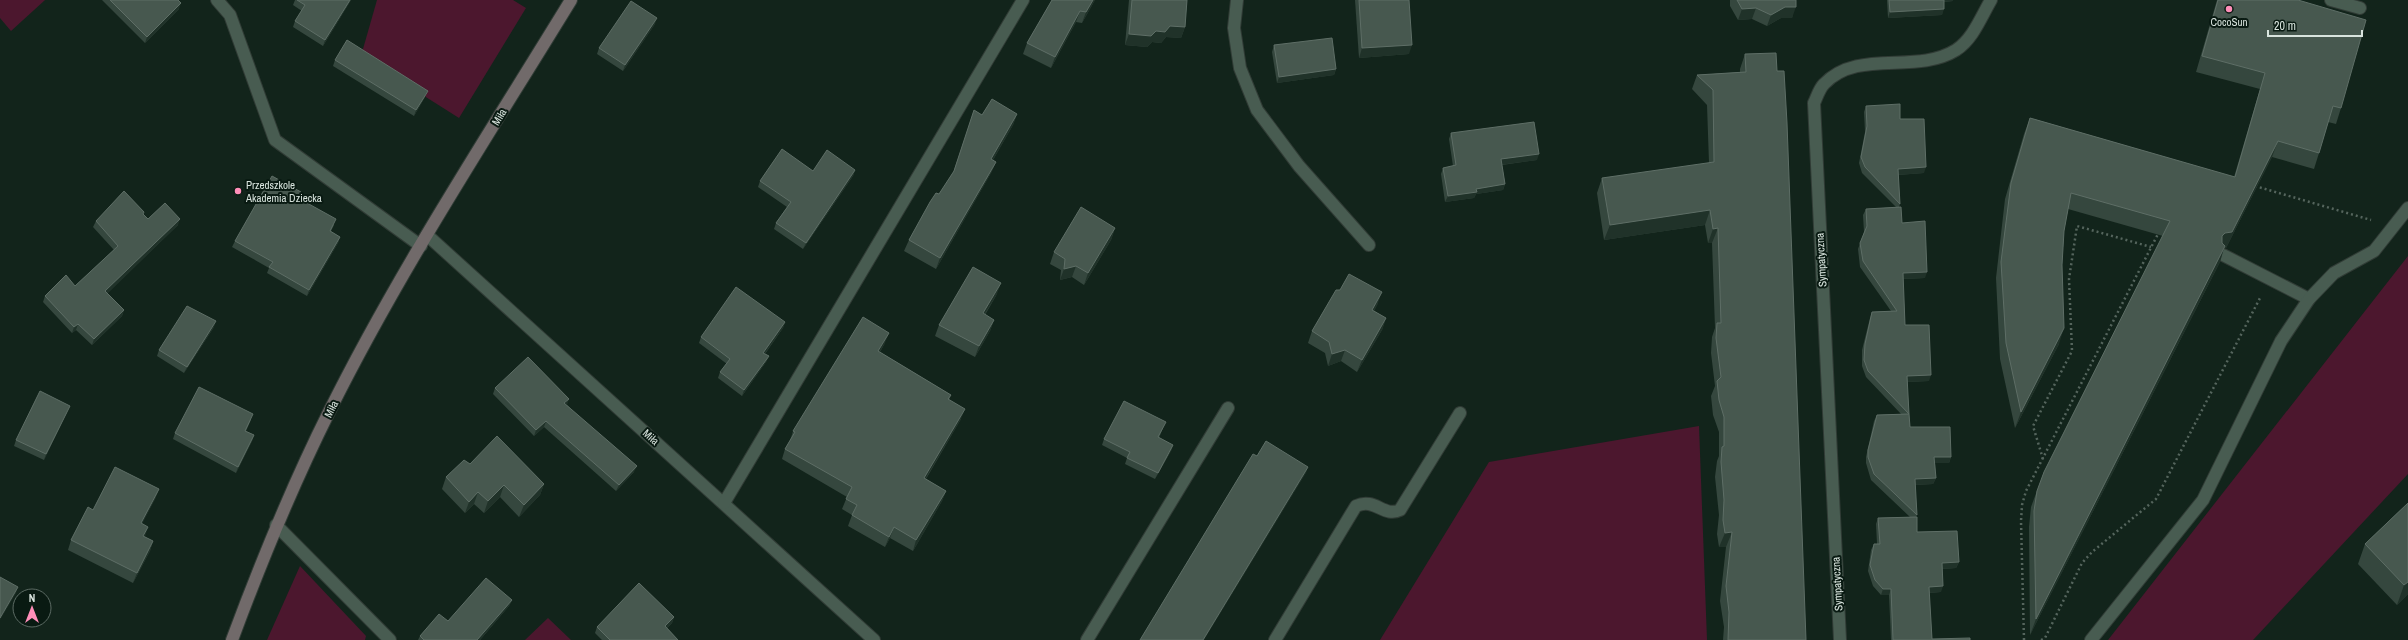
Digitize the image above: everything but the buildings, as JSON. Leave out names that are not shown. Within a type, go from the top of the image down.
[{"type":"street","points":[[217,0],[230,16],[275,140],[421,246]]},
{"type":"street","name":"Miła","points":[[232,640],[276,525],[329,412],[421,246],[571,0]]},
{"type":"street","points":[[724,503],[1023,0]]},
{"type":"street","points":[[1237,0],[1234,28],[1240,68],[1257,110],[1299,166],[1369,245]]},
{"type":"street","name":"Sympatyczna","points":[[1840,640],[1814,103],[1823,85],[1836,74],[1855,66],[1921,62],[1938,59],[1957,49],[1973,33],[1991,0]]},
{"type":"street","points":[[2331,0],[2360,8]]},
{"type":"street","points":[[2091,640],[2202,500],[2281,340],[2309,299],[2334,273],[2374,251],[2408,208]]},
{"type":"street","name":"Miła","points":[[428,235],[874,640]]},
{"type":"street","points":[[2223,255],[2309,299]]},
{"type":"street","points":[[1087,640],[1228,408]]},
{"type":"street","points":[[1275,640],[1353,510],[1362,503],[1376,505],[1389,512],[1400,510],[1460,413]]},
{"type":"street","points":[[276,525],[390,640]]},
{"type":"path","points":[[2252,185],[2394,226]]},
{"type":"path","points":[[2043,459],[2033,426],[2072,351],[2069,279],[2077,226],[2151,247]]},
{"type":"path","points":[[2024,640],[2022,505],[2026,491],[2161,227]]},
{"type":"path","points":[[2042,640],[2045,638],[2082,563],[2092,552],[2156,499],[2270,279]]},
{"type":"shaded area","points":[[0,0],[45,0],[11,31],[0,18]]},
{"type":"shaded area","points":[[377,0],[513,0],[526,8],[459,118],[361,56]]},
{"type":"shaded area","points":[[2408,256],[2408,474],[2253,640],[2108,640]]},
{"type":"shaded area","points":[[1699,426],[1707,640],[1380,640],[1489,462]]},
{"type":"shaded area","points":[[300,566],[366,636],[365,640],[267,640]]},
{"type":"shaded area","points":[[548,618],[571,640],[525,640]]},
{"type":"place","name":"CocoSun","points":[[2229,9]]},
{"type":"place","name":"Przedszkole Akademia Dziecka","points":[[238,191]]}]
